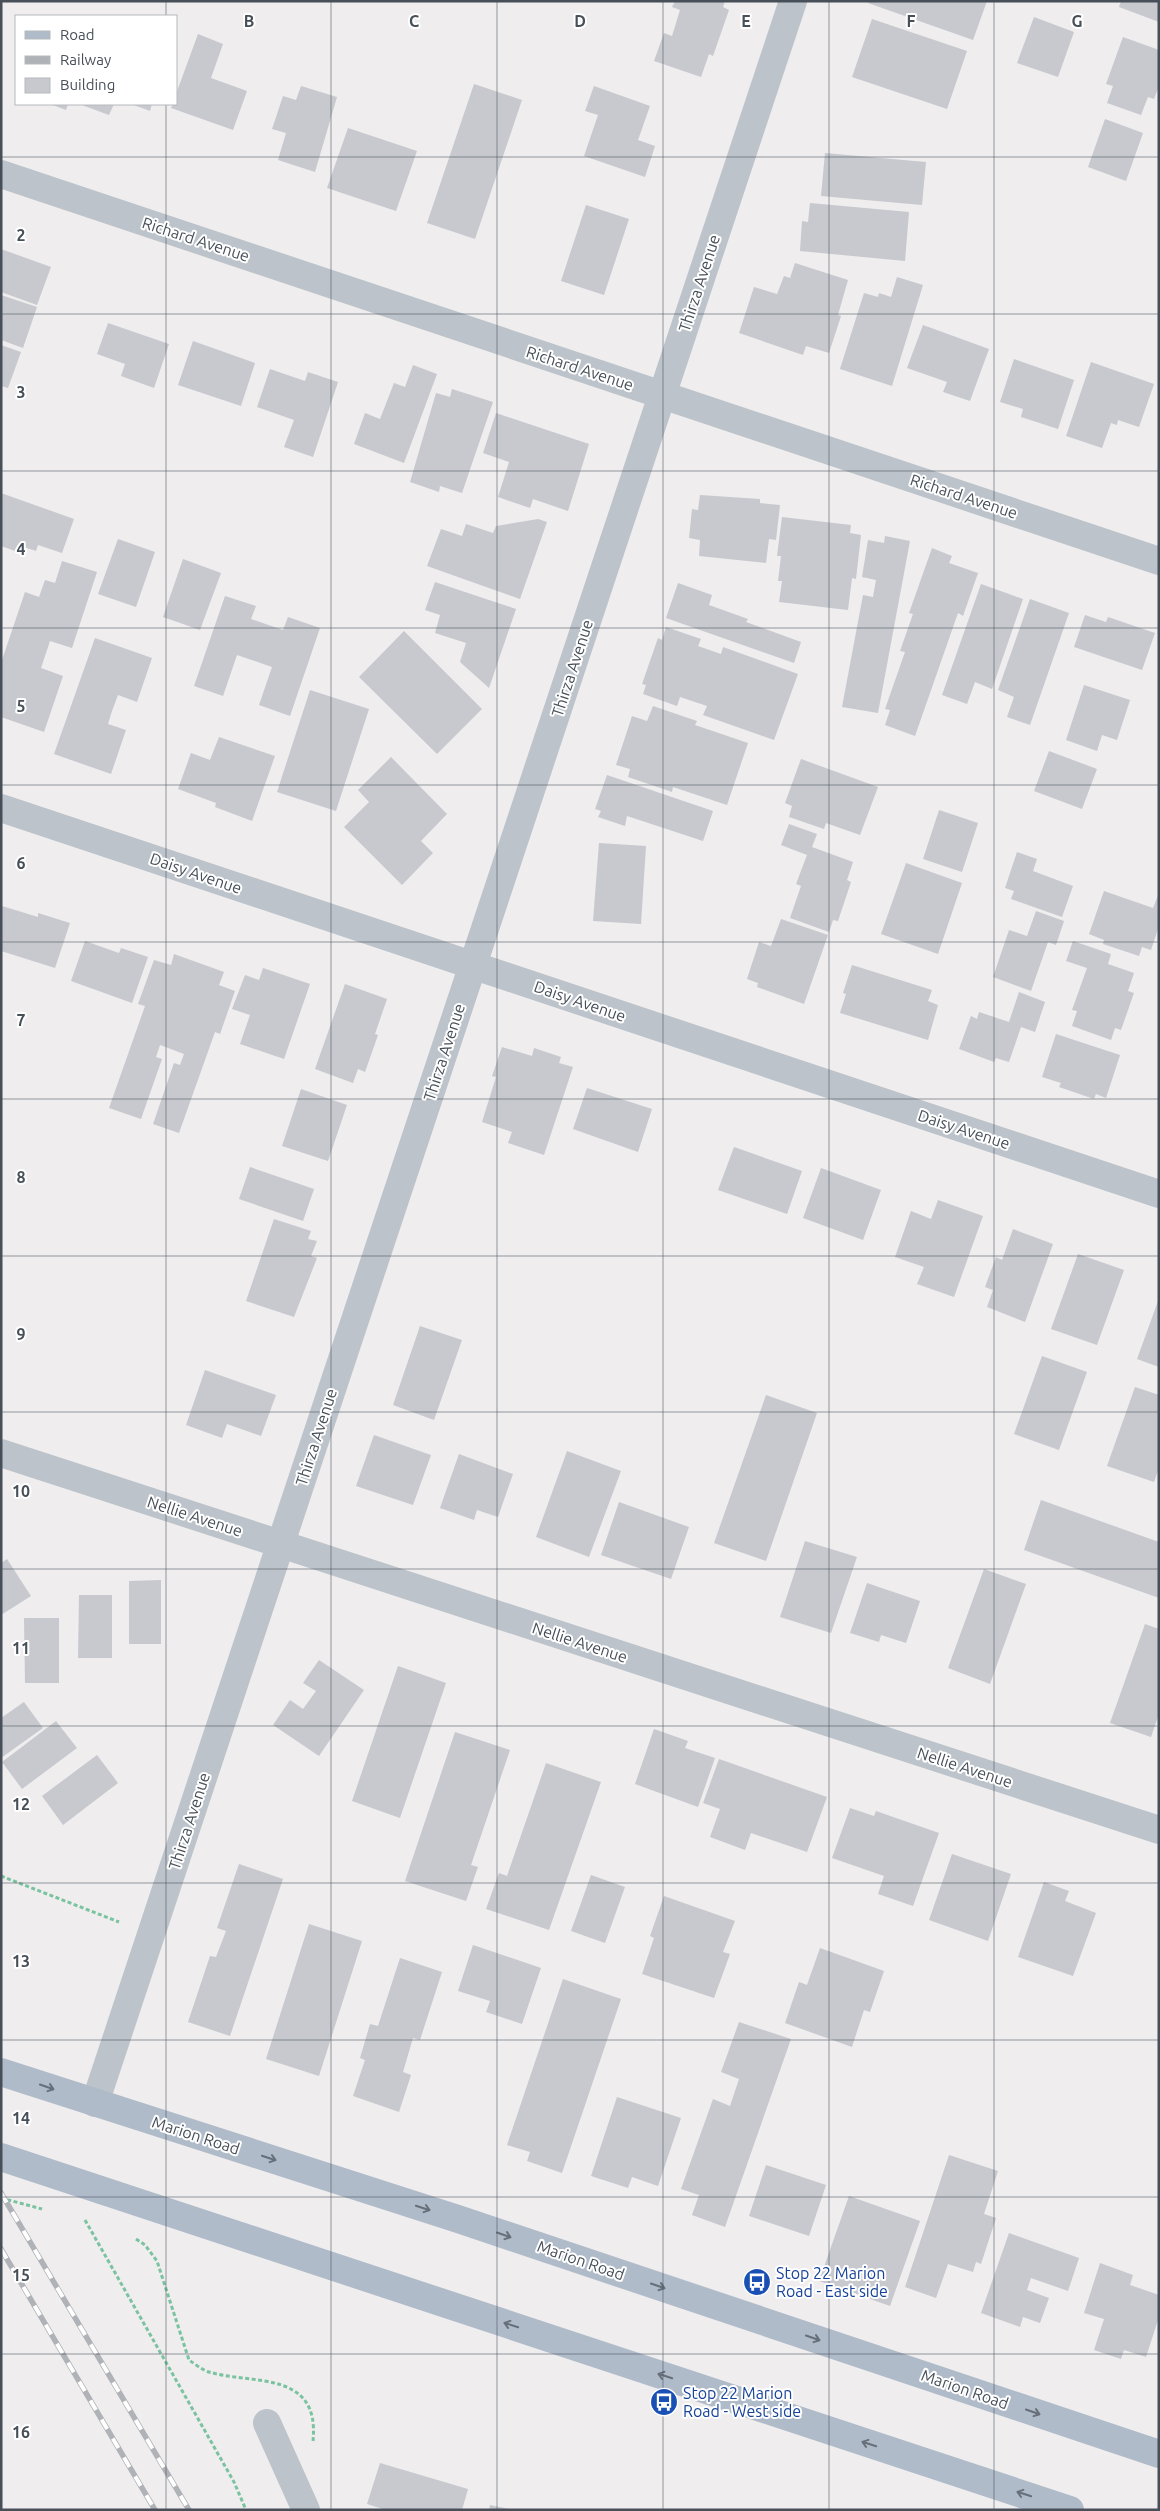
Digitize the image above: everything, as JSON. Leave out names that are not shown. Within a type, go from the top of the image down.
[{"type":"main road","name":"Marion Road","points":[[1,2072],[449,2216],[1159,2454]]},
{"type":"main road","points":[[1,2157],[1070,2510]]},
{"type":"street","name":"Thirza Avenue","points":[[95,2103],[793,1]]},
{"type":"street","name":"Richard Avenue","points":[[1,174],[1159,561]]},
{"type":"street","name":"Daisy Avenue","points":[[1,808],[1159,1194]]},
{"type":"street","name":"Nellie Avenue","points":[[1,1453],[1159,1830]]},
{"type":"street","points":[[267,2423],[306,2510]]},
{"type":"path","points":[[1,1876],[151,1935]]},
{"type":"path","points":[[1,2198],[48,2210]]},
{"type":"path","points":[[76,2218],[94,2224]]},
{"type":"path","points":[[85,2220],[234,2482],[246,2510]]},
{"type":"path","points":[[129,2235],[145,2245],[157,2261],[189,2360],[208,2372],[272,2381],[294,2390],[312,2410],[314,2426],[312,2446]]},
{"type":"building","points":[[675,1],[725,1],[723,7],[729,10],[713,56],[709,54],[701,77],[654,61],[664,33],[672,36],[680,10],[672,7]]},
{"type":"building","points":[[869,1],[987,1],[973,40],[868,3]]},
{"type":"building","points":[[1121,1],[1159,1],[1159,22],[1119,7]]},
{"type":"building","points":[[1034,17],[1074,32],[1058,77],[1017,63]]},
{"type":"building","points":[[872,19],[967,51],[947,109],[852,77]]},
{"type":"building","points":[[198,34],[223,44],[211,78],[247,91],[233,130],[171,108],[172,105],[178,105],[178,89]]},
{"type":"building","points":[[1123,37],[1159,50],[1159,86],[1154,99],[1148,97],[1141,115],[1107,103],[1113,86],[1106,84]]},
{"type":"building","points":[[474,84],[522,100],[475,239],[427,223]]},
{"type":"building","points":[[301,86],[337,97],[315,172],[278,160],[286,133],[272,129],[283,96],[296,100]]},
{"type":"building","points":[[594,86],[650,106],[638,140],[655,146],[645,177],[584,156],[598,115],[585,111]]},
{"type":"building","points":[[53,105],[68,105],[66,110]]},
{"type":"building","points":[[82,105],[114,105],[109,115]]},
{"type":"building","points":[[134,105],[152,105],[150,111]]},
{"type":"building","points":[[1105,119],[1143,133],[1126,181],[1088,167]]},
{"type":"building","points":[[348,128],[417,151],[396,211],[327,188]]},
{"type":"building","points":[[825,153],[926,162],[922,205],[821,196]]},
{"type":"building","points":[[810,203],[909,212],[905,261],[800,251],[802,221],[808,222]]},
{"type":"building","points":[[586,205],[629,219],[604,295],[561,281]]},
{"type":"building","points":[[1,249],[51,267],[37,305],[1,292]]},
{"type":"building","points":[[795,263],[848,280],[838,315],[841,316],[829,353],[806,346],[803,355],[739,333],[754,287],[777,294],[784,276],[790,278]]},
{"type":"building","points":[[897,277],[923,285],[892,386],[840,369],[864,293],[878,297],[879,293],[891,297]]},
{"type":"building","points":[[1,295],[37,307],[23,348],[1,340]]},
{"type":"building","points":[[108,323],[169,344],[154,388],[121,376],[125,364],[97,354]]},
{"type":"building","points":[[923,325],[989,349],[970,401],[943,392],[947,382],[907,368]]},
{"type":"building","points":[[193,341],[255,363],[241,406],[178,385]]},
{"type":"building","points":[[1,345],[21,352],[8,388],[1,386]]},
{"type":"building","points":[[1014,359],[1074,380],[1058,429],[1021,417],[1023,409],[1000,402]]},
{"type":"building","points":[[1091,362],[1154,384],[1139,427],[1118,420],[1117,425],[1111,423],[1102,448],[1066,436]]},
{"type":"building","points":[[413,365],[437,374],[404,463],[354,444],[365,413],[380,419],[394,383],[405,387]]},
{"type":"building","points":[[270,369],[305,381],[308,372],[338,382],[313,457],[284,447],[294,420],[257,407]]},
{"type":"building","points":[[452,389],[493,402],[462,493],[440,486],[439,492],[410,482],[436,393],[450,397]]},
{"type":"building","points":[[496,413],[589,444],[568,511],[533,499],[530,508],[498,497],[509,462],[483,453]]},
{"type":"building","points":[[1,493],[74,519],[62,553],[38,545],[36,551],[24,547],[21,553],[1,546]]},
{"type":"building","points":[[700,495],[760,499],[760,503],[780,505],[776,540],[769,539],[766,563],[699,556],[700,540],[689,538],[692,509],[698,510]]},
{"type":"building","points":[[782,517],[851,525],[850,533],[861,535],[856,579],[852,578],[848,610],[779,602],[782,581],[778,581],[781,556],[777,556]]},
{"type":"building","points":[[538,519],[547,522],[520,599],[427,566],[441,529],[462,536],[466,524],[493,533],[496,526]]},
{"type":"building","points":[[885,536],[910,541],[878,713],[842,707],[863,595],[873,597],[876,580],[862,577],[868,540],[884,543]]},
{"type":"building","points":[[118,539],[155,552],[136,607],[98,594]]},
{"type":"building","points":[[932,548],[952,556],[949,563],[978,573],[963,616],[958,613],[915,736],[885,725],[890,710],[885,709],[905,652],[900,651],[913,614],[909,613]]},
{"type":"building","points":[[183,559],[221,573],[200,630],[163,617]]},
{"type":"building","points":[[62,561],[97,572],[72,648],[50,641],[41,668],[63,676],[44,732],[1,717],[1,663],[25,592],[39,597],[45,580],[55,583]]},
{"type":"building","points":[[435,582],[516,609],[489,688],[460,662],[466,643],[435,633],[440,615],[425,610]]},
{"type":"building","points":[[678,583],[712,595],[709,605],[748,619],[746,622],[801,642],[794,663],[666,618]]},
{"type":"building","points":[[981,584],[1023,599],[992,689],[975,682],[967,704],[942,695]]},
{"type":"building","points":[[225,596],[256,606],[251,619],[283,630],[288,617],[320,628],[290,716],[259,705],[272,667],[237,655],[223,696],[194,686]]},
{"type":"building","points":[[1030,599],[1069,613],[1030,725],[1007,717],[1014,697],[998,690]]},
{"type":"building","points":[[1085,615],[1106,622],[1108,617],[1155,633],[1142,670],[1074,647]]},
{"type":"building","points":[[666,627],[701,639],[698,646],[721,654],[723,647],[798,674],[774,740],[703,715],[707,706],[680,697],[677,706],[643,694],[646,685],[642,684],[658,638],[662,640]]},
{"type":"building","points":[[404,631],[482,709],[437,754],[359,677]]},
{"type":"building","points":[[95,638],[152,658],[137,702],[118,695],[112,711],[108,724],[126,730],[111,774],[54,754]]},
{"type":"building","points":[[1084,685],[1130,700],[1117,740],[1102,735],[1097,751],[1066,740]]},
{"type":"building","points":[[310,690],[369,709],[336,811],[277,792]]},
{"type":"building","points":[[653,706],[697,721],[695,725],[748,743],[727,805],[673,787],[672,792],[628,777],[630,769],[616,765],[632,716],[647,721]]},
{"type":"building","points":[[219,737],[275,756],[252,821],[215,807],[216,803],[178,789],[191,753],[210,760]]},
{"type":"building","points":[[1049,751],[1097,769],[1082,809],[1034,791]]},
{"type":"building","points":[[391,757],[447,814],[421,841],[433,853],[402,885],[344,827],[369,802],[358,790]]},
{"type":"building","points":[[801,759],[878,787],[860,835],[826,823],[824,829],[789,817],[792,806],[785,803]]},
{"type":"building","points":[[607,775],[713,811],[703,841],[627,816],[625,826],[598,817],[601,811],[595,809]]},
{"type":"building","points":[[939,810],[978,823],[962,872],[923,859]]},
{"type":"building","points":[[789,824],[817,834],[812,847],[853,862],[847,880],[851,882],[838,921],[833,920],[829,932],[790,918],[801,886],[796,884],[807,855],[781,845]]},
{"type":"building","points":[[599,843],[646,846],[641,924],[593,921]]},
{"type":"building","points":[[1017,852],[1037,859],[1033,871],[1073,886],[1062,917],[1011,899],[1014,891],[1005,888]]},
{"type":"building","points":[[906,863],[962,883],[938,954],[881,934]]},
{"type":"building","points":[[1104,891],[1153,908],[1159,893],[1159,926],[1151,950],[1142,947],[1139,956],[1103,944],[1104,940],[1089,934]]},
{"type":"building","points":[[2,906],[38,917],[38,913],[70,923],[55,968],[1,951]]},
{"type":"building","points":[[1036,911],[1064,921],[1056,945],[1048,942],[1031,991],[993,977],[1009,930],[1027,936]]},
{"type":"building","points":[[781,919],[828,935],[804,1004],[757,987],[758,983],[747,979],[759,942],[771,946]]},
{"type":"building","points":[[85,941],[119,953],[121,948],[148,957],[132,1003],[71,981]]},
{"type":"building","points":[[1073,941],[1111,954],[1108,964],[1134,973],[1128,991],[1134,993],[1121,1030],[1115,1028],[1111,1040],[1072,1026],[1077,1011],[1072,1010],[1087,968],[1066,961]]},
{"type":"building","points":[[174,954],[224,972],[219,985],[235,991],[220,1034],[215,1032],[179,1133],[153,1124],[174,1063],[180,1065],[184,1054],[160,1045],[156,1057],[162,1059],[141,1119],[109,1108],[145,1006],[138,1004],[154,960],[171,965]]},
{"type":"building","points":[[852,965],[932,990],[928,1001],[938,1005],[928,1040],[840,1013],[846,994],[843,993]]},
{"type":"building","points":[[263,968],[310,984],[284,1059],[240,1044],[250,1015],[232,1009],[245,975],[259,980]]},
{"type":"building","points":[[345,984],[387,999],[375,1034],[378,1035],[365,1072],[358,1069],[353,1083],[315,1069]]},
{"type":"building","points":[[1019,992],[1045,1002],[1035,1032],[1021,1027],[1009,1062],[996,1058],[994,1062],[959,1049],[971,1016],[977,1019],[979,1012],[1009,1022]]},
{"type":"building","points":[[1056,1034],[1120,1055],[1106,1098],[1096,1094],[1094,1099],[1059,1087],[1061,1083],[1042,1077]]},
{"type":"building","points":[[502,1047],[532,1056],[534,1048],[561,1057],[559,1063],[573,1067],[544,1155],[508,1143],[512,1132],[482,1122],[496,1077],[492,1076]]},
{"type":"building","points":[[587,1088],[652,1109],[638,1152],[573,1129]]},
{"type":"building","points":[[301,1089],[347,1105],[328,1161],[282,1146]]},
{"type":"building","points":[[734,1147],[802,1171],[787,1214],[718,1190]]},
{"type":"building","points":[[250,1167],[314,1189],[303,1221],[239,1199]]},
{"type":"building","points":[[821,1168],[881,1190],[863,1240],[803,1218]]},
{"type":"building","points":[[938,1200],[983,1216],[954,1297],[917,1284],[924,1267],[895,1257],[911,1211],[931,1219]]},
{"type":"building","points":[[274,1219],[311,1231],[308,1239],[317,1241],[311,1256],[317,1258],[294,1317],[246,1301]]},
{"type":"building","points":[[1013,1229],[1053,1244],[1025,1322],[987,1307],[993,1290],[985,1287],[996,1257],[1002,1260]]},
{"type":"building","points":[[1078,1254],[1124,1270],[1097,1345],[1051,1329]]},
{"type":"building","points":[[1159,1301],[1159,1367],[1137,1359]]},
{"type":"building","points":[[420,1326],[462,1340],[434,1420],[393,1405]]},
{"type":"building","points":[[1042,1356],[1087,1372],[1059,1450],[1014,1434]]},
{"type":"building","points":[[205,1370],[276,1395],[261,1436],[227,1424],[222,1438],[186,1425]]},
{"type":"building","points":[[1135,1387],[1159,1395],[1159,1468],[1154,1482],[1107,1466]]},
{"type":"building","points":[[766,1395],[817,1413],[766,1561],[714,1543]]},
{"type":"building","points":[[374,1435],[431,1455],[413,1505],[356,1486]]},
{"type":"building","points":[[567,1451],[621,1471],[589,1557],[536,1537]]},
{"type":"building","points":[[459,1454],[513,1474],[498,1517],[477,1510],[474,1520],[440,1508]]},
{"type":"building","points":[[1041,1500],[1159,1542],[1159,1598],[1024,1550]]},
{"type":"building","points":[[619,1502],[689,1527],[671,1579],[601,1555]]},
{"type":"building","points":[[805,1541],[857,1557],[831,1633],[780,1617]]},
{"type":"building","points":[[7,1559],[31,1596],[1,1615],[1,1563]]},
{"type":"building","points":[[984,1569],[1026,1584],[990,1684],[948,1668]]},
{"type":"building","points":[[161,1580],[161,1644],[129,1644],[129,1581]]},
{"type":"building","points":[[867,1583],[920,1601],[906,1643],[881,1635],[879,1642],[850,1633]]},
{"type":"building","points":[[79,1595],[112,1595],[112,1658],[78,1658]]},
{"type":"building","points":[[24,1618],[59,1618],[59,1683],[25,1683]]},
{"type":"building","points":[[1145,1624],[1159,1629],[1159,1714],[1151,1737],[1110,1723]]},
{"type":"building","points":[[319,1660],[364,1690],[319,1756],[273,1725],[290,1700],[303,1709],[316,1691],[303,1683]]},
{"type":"building","points":[[398,1666],[446,1683],[400,1818],[352,1801]]},
{"type":"building","points":[[24,1702],[43,1728],[1,1758],[1,1718]]},
{"type":"building","points":[[56,1721],[77,1748],[22,1789],[2,1762]]},
{"type":"building","points":[[654,1729],[688,1741],[685,1748],[715,1758],[698,1807],[635,1784]]},
{"type":"building","points":[[455,1732],[510,1750],[471,1865],[478,1867],[466,1901],[405,1881]]},
{"type":"building","points":[[97,1755],[118,1783],[63,1825],[42,1796]]},
{"type":"building","points":[[719,1759],[827,1797],[807,1852],[751,1833],[745,1850],[710,1837],[720,1809],[703,1803]]},
{"type":"building","points":[[546,1763],[601,1782],[549,1930],[486,1909],[499,1873],[507,1876]]},
{"type":"building","points":[[850,1808],[874,1816],[876,1811],[939,1833],[913,1906],[878,1894],[884,1876],[832,1858]]},
{"type":"building","points":[[952,1854],[1011,1874],[988,1941],[929,1920]]},
{"type":"building","points":[[239,1864],[283,1879],[230,2036],[188,2022],[210,1956],[216,1957],[226,1931],[217,1928]]},
{"type":"building","points":[[591,1875],[625,1887],[605,1943],[571,1931]]},
{"type":"building","points":[[1044,1882],[1069,1891],[1065,1901],[1096,1913],[1073,1976],[1018,1957]]},
{"type":"building","points":[[664,1896],[735,1921],[723,1952],[730,1954],[714,1998],[642,1974],[654,1938],[650,1936]]},
{"type":"building","points":[[309,1924],[362,1941],[319,2076],[266,2059]]},
{"type":"building","points":[[473,1945],[541,1968],[522,2024],[486,2012],[490,2001],[458,1991]]},
{"type":"building","points":[[820,1948],[884,1971],[870,2012],[864,2010],[852,2047],[785,2023],[799,1982],[807,1985]]},
{"type":"building","points":[[400,1958],[442,1972],[420,2040],[413,2038],[403,2072],[411,2075],[399,2112],[353,2096],[365,2060],[360,2058],[370,2024],[378,2026]]},
{"type":"building","points":[[563,1979],[621,1999],[562,2173],[527,2161],[530,2152],[507,2145]]},
{"type":"building","points":[[739,2022],[791,2039],[725,2227],[692,2215],[699,2195],[681,2189],[713,2099],[730,2106],[739,2079],[721,2072]]},
{"type":"building","points":[[617,2097],[681,2118],[658,2186],[632,2177],[628,2188],[591,2176]]},
{"type":"building","points":[[949,2155],[998,2171],[984,2214],[996,2218],[981,2264],[976,2262],[973,2272],[948,2264],[936,2298],[905,2287]]},
{"type":"building","points":[[766,2165],[826,2185],[809,2236],[749,2216]]},
{"type":"building","points":[[849,2196],[920,2221],[890,2306],[819,2281]]},
{"type":"building","points":[[1009,2233],[1079,2258],[1068,2291],[1031,2278],[1027,2290],[1049,2298],[1040,2323],[1023,2317],[1020,2327],[981,2313]]},
{"type":"building","points":[[1100,2263],[1133,2275],[1130,2285],[1159,2295],[1159,2317],[1146,2357],[1124,2350],[1121,2359],[1094,2350],[1104,2319],[1084,2313]]},
{"type":"building","points":[[380,2463],[468,2489],[462,2510],[386,2510],[367,2504]]},
{"type":"building","points":[[490,2505],[509,2509],[509,2510],[489,2510]]},
{"type":"railway","points":[[1,2193],[189,2510]]},
{"type":"railway","points":[[1,2249],[155,2510]]},
{"type":"place","name":"Stop 22 Marion Road - East side","points":[[757,2282]]},
{"type":"place","name":"Stop 22 Marion Road - West side","points":[[664,2402]]}]
